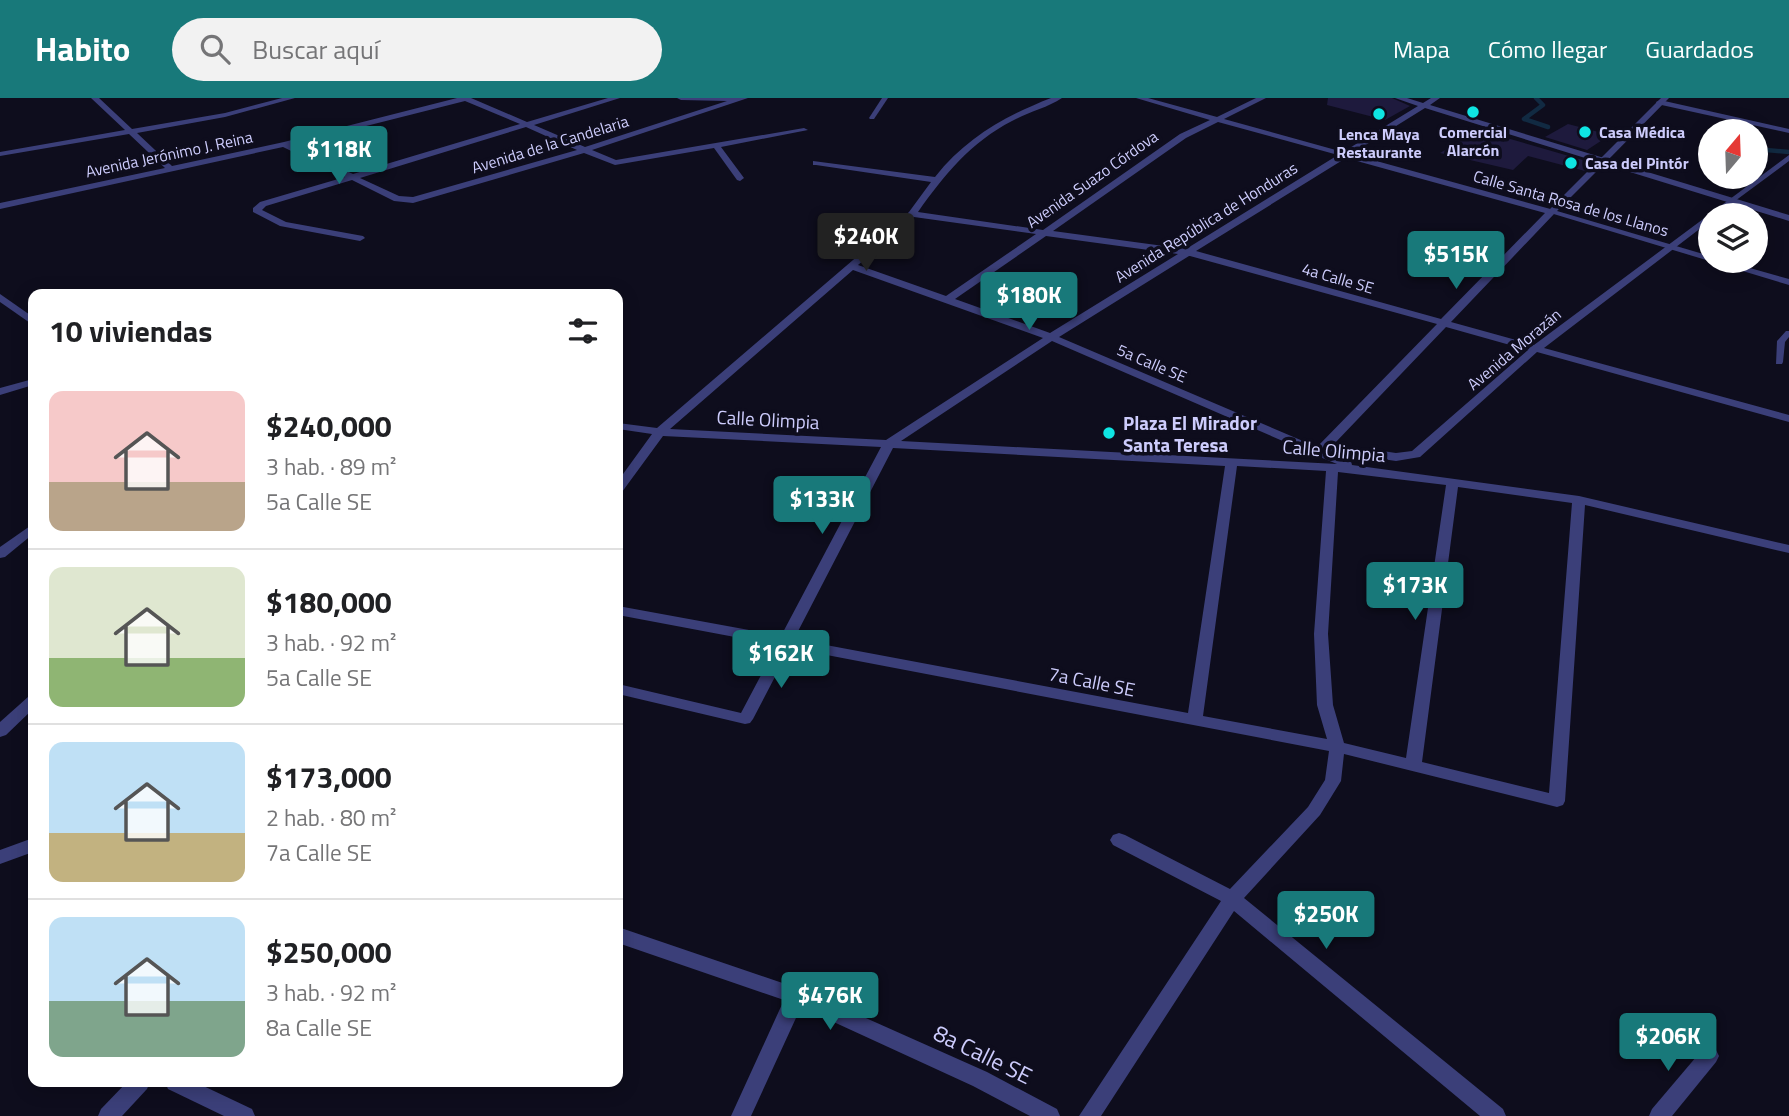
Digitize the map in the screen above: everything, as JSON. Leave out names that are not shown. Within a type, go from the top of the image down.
[{"type":"street","points":[[95,98],[128,132],[169,167]]},
{"type":"street","points":[[0,154],[225,115],[291,98]]},
{"type":"street","points":[[466,98],[581,151],[615,163],[804,130]]},
{"type":"street","name":"Avenida Jerónimo J. Reina","points":[[0,206],[284,144],[466,98]]},
{"type":"street","points":[[360,238],[284,224],[256,210],[263,204],[353,176],[616,98]]},
{"type":"street","points":[[681,98],[742,99]]},
{"type":"street","points":[[623,482],[660,432],[912,214],[935,180],[967,145],[991,127],[1058,98]]},
{"type":"street","name":"Calle Santa Rosa de los Llanos","points":[[1140,98],[1698,255]]},
{"type":"street","name":"Avenida Suazo Córdova","points":[[949,299],[1183,136],[1262,98]]},
{"type":"street","points":[[1399,98],[1789,218]]},
{"type":"street","name":"Avenida República de Honduras","points":[[889,444],[1051,337],[1191,253],[1436,98]]},
{"type":"street","name":"Avenida de la Candelaria","points":[[353,176],[404,200],[581,151],[742,99]]},
{"type":"street","points":[[1322,449],[1446,324],[1601,160],[1663,100],[1789,131]]},
{"type":"street","points":[[284,144],[353,176]]},
{"type":"street","points":[[716,145],[740,178]]},
{"type":"street","name":"Avenida Morazán","points":[[1728,203],[1789,157]]},
{"type":"street","points":[[816,163],[935,180]]},
{"type":"street","name":"4a Calle SE","points":[[912,214],[1191,253],[1789,419]]},
{"type":"street","name":"Avenida Morazán","points":[[1322,449],[1395,457],[1416,454],[1535,349],[1698,225]]},
{"type":"street","name":"5a Calle SE","points":[[851,266],[1051,337],[1322,449],[1358,469]]},
{"type":"street","points":[[1757,273],[1789,282]]},
{"type":"street","points":[[0,297],[28,318]]},
{"type":"street","points":[[0,392],[28,384]]},
{"type":"street","name":"Calle Olimpia","points":[[623,427],[660,432],[1358,469],[1579,500],[1789,549]]},
{"type":"street","points":[[623,690],[745,719],[889,444]]},
{"type":"street","points":[[1195,720],[1232,463]]},
{"type":"street","points":[[1089,1116],[1232,899],[1314,811],[1334,781],[1337,747],[1325,705],[1321,634],[1332,468]]},
{"type":"street","points":[[1413,766],[1451,482]]},
{"type":"street","name":"7a Calle SE","points":[[623,611],[1337,747],[1557,801],[1579,500]]},
{"type":"street","points":[[0,554],[28,532]]},
{"type":"street","points":[[0,731],[28,706]]},
{"type":"street","points":[[1119,840],[1232,899],[1496,1116]]},
{"type":"street","points":[[0,857],[28,847]]},
{"type":"street","name":"8a Calle SE","points":[[623,937],[796,996],[968,1073],[1050,1116]]},
{"type":"street","points":[[741,1116],[796,996]]},
{"type":"street","points":[[1659,1116],[1709,1056]]},
{"type":"street","points":[[108,1116],[135,1087]]},
{"type":"street","points":[[185,1087],[245,1116]]},
{"type":"lane","points":[[872,118],[884,98]]},
{"type":"lane","points":[[1779,362],[1789,333]]},
{"type":"building","name":"Lenca Maya Restaurante","points":[[1328,98],[1392,98],[1410,106],[1385,120],[1327,105]]},
{"type":"building","points":[[1568,124],[1610,135],[1587,150],[1545,137]]},
{"type":"building","points":[[1479,130],[1586,161],[1590,166],[1585,171],[1528,156],[1513,170],[1440,153]]},
{"type":"waterway","points":[[1536,98],[1543,105],[1524,119],[1548,127]]},
{"type":"waterway","points":[[1768,150],[1789,152]]},
{"type":"place","name":"Comercial Alarcón","points":[[1473,112]]},
{"type":"place","name":"Lenca Maya Restaurante","points":[[1379,114]]},
{"type":"place","name":"Casa Médica","points":[[1585,132]]},
{"type":"place","name":"Casa del Pintór","points":[[1571,163]]},
{"type":"place","name":"Plaza El Mirador Santa Teresa","points":[[1109,433]]}]
